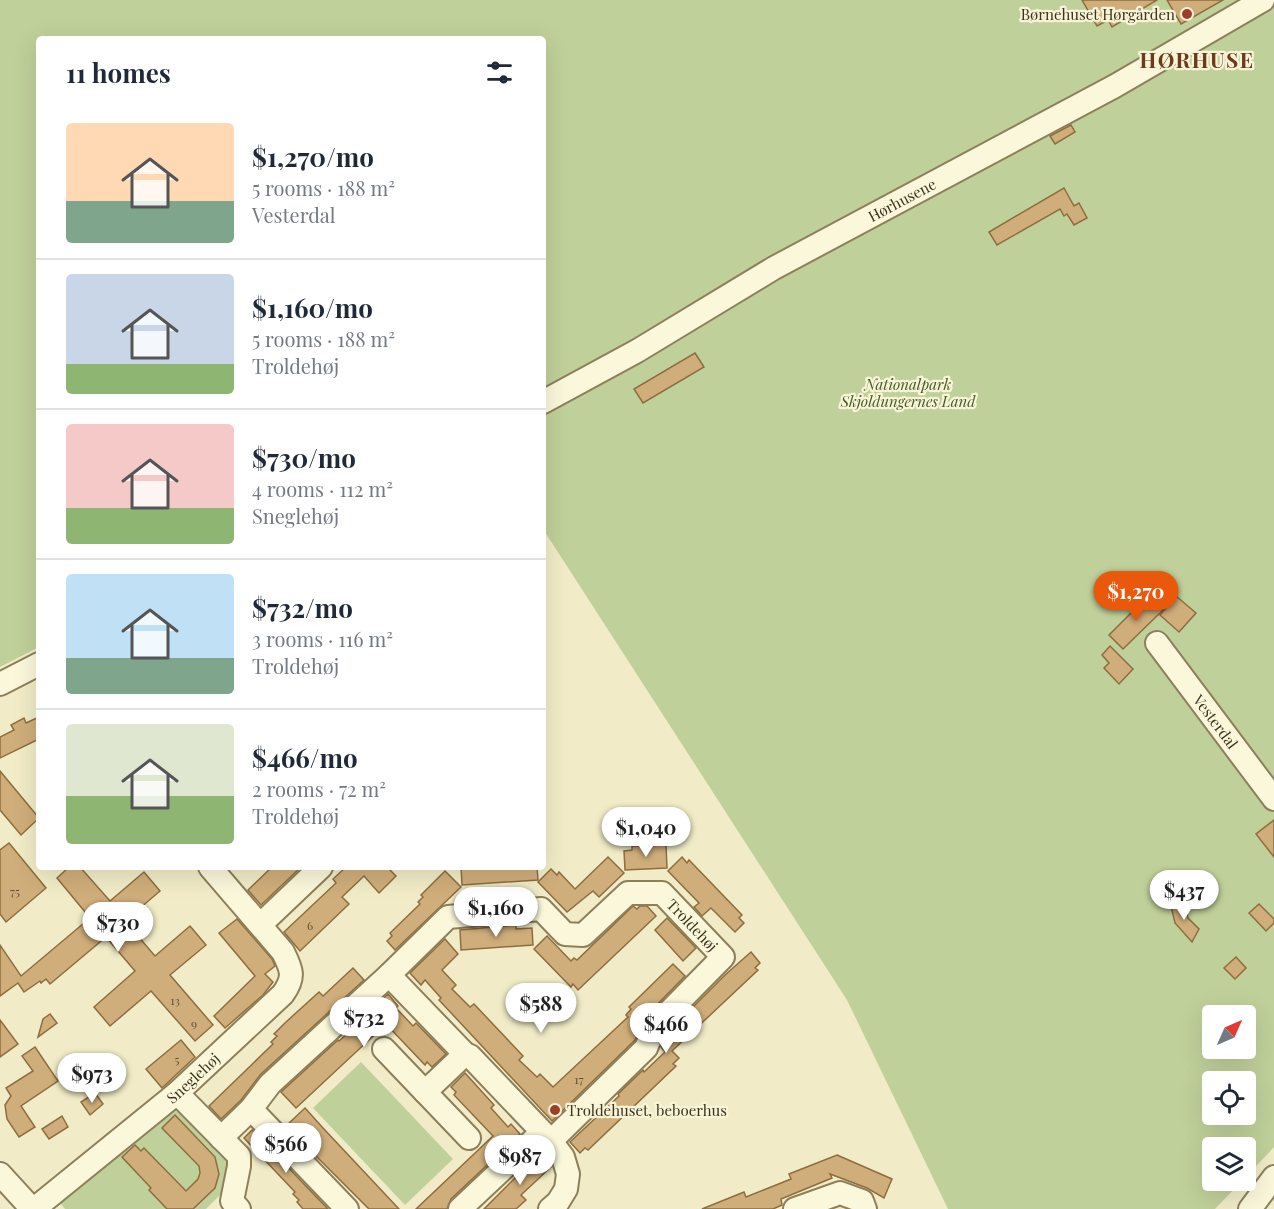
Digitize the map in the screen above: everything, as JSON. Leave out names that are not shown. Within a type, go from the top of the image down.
[{"type":"street","name":"Hørhusene","points":[[546,400],[637,351],[774,268],[1115,86],[1263,0]]},
{"type":"street","name":"Vesterdal","points":[[1158,644],[1274,799]]},
{"type":"street","points":[[0,684],[36,666]]},
{"type":"street","name":"Sneglehøj","points":[[33,1209],[177,1093],[283,994],[291,982],[290,966],[283,952],[213,870]]},
{"type":"street","points":[[260,925],[318,870]]},
{"type":"street","name":"Troldehøj","points":[[221,1138],[251,1109],[270,1084],[389,975],[448,917],[541,909],[565,934],[583,935],[628,893],[662,893],[723,957],[655,1026],[646,1048],[547,1137],[460,1209]]},
{"type":"street","points":[[389,975],[465,1054],[470,1056],[563,1157],[568,1174],[566,1189],[558,1202],[550,1209]]},
{"type":"street","points":[[384,1049],[469,1138]]},
{"type":"street","points":[[425,1092],[465,1054]]},
{"type":"street","points":[[177,1093],[239,1156],[232,1202],[239,1209]]},
{"type":"street","points":[[251,1109],[347,1209]]},
{"type":"street","points":[[0,1174],[33,1209]]},
{"type":"street","points":[[1250,1209],[1274,1177]]},
{"type":"street","points":[[795,1209],[840,1193],[862,1202],[865,1209]]},
{"type":"street","points":[[1261,1209],[1274,1197]]},
{"type":"green space","name":"Nationalpark Skjoldungernes Land","points":[[0,0],[1274,0],[1274,1147],[1256,1166],[1256,1137],[1202,1137],[1202,1191],[1232,1191],[1215,1209],[948,1209],[847,1000],[546,534],[546,36],[36,36],[36,649],[0,667]]},
{"type":"green space","points":[[361,1062],[453,1159],[405,1205],[313,1108]]},
{"type":"green space","points":[[173,1111],[181,1112],[232,1165],[225,1190],[206,1209],[65,1209],[61,1204],[72,1191]]},
{"type":"building","points":[[1082,0],[1157,0],[1112,27],[1108,20],[1097,26]]},
{"type":"building","name":"Børnehuset Hørgården","points":[[1167,0],[1223,0],[1181,24]]},
{"type":"building","points":[[1071,125],[1075,132],[1055,144],[1050,136]]},
{"type":"building","points":[[1064,188],[1074,206],[1079,203],[1087,218],[1074,225],[1067,214],[1064,216],[1060,209],[997,245],[989,232]]},
{"type":"building","points":[[695,353],[704,367],[643,403],[634,389]]},
{"type":"building","points":[[1149,595],[1163,610],[1123,649],[1109,635]]},
{"type":"building","points":[[1176,596],[1196,613],[1179,632],[1160,615]]},
{"type":"building","points":[[1110,646],[1133,669],[1119,684],[1104,668],[1109,663],[1102,655]]},
{"type":"building","points":[[24,718],[26,723],[36,718],[36,740],[0,758],[0,737],[14,730],[11,725]]},
{"type":"building","points":[[0,771],[36,814],[36,821],[21,835],[0,810]]},
{"type":"building","points":[[1274,820],[1274,857],[1256,834]]},
{"type":"building","points":[[9,843],[46,888],[6,922],[0,914],[0,850]]},
{"type":"building","points":[[666,845],[667,868],[625,870],[624,851],[632,850],[632,846]]},
{"type":"building","points":[[608,857],[624,873],[599,897],[593,891],[567,912],[538,882],[551,869],[557,875],[559,872],[575,889]]},
{"type":"building","points":[[682,857],[687,863],[689,860],[742,915],[739,918],[744,923],[735,932],[711,908],[702,916],[694,907],[699,903],[668,871]]},
{"type":"building","points":[[66,870],[83,870],[110,901],[144,872],[160,891],[125,921],[155,956],[190,926],[206,945],[170,975],[213,1025],[195,1041],[151,991],[110,1026],[94,1007],[135,971],[106,937],[50,984],[46,979],[24,992],[18,983],[0,996],[0,945],[21,976],[90,918],[57,878]]},
{"type":"building","points":[[269,870],[298,870],[261,905],[248,890]]},
{"type":"building","points":[[343,870],[390,870],[396,876],[379,893],[364,876],[342,897],[349,904],[300,951],[284,932],[336,883],[333,879]]},
{"type":"building","points":[[461,870],[537,870],[538,880],[462,885]]},
{"type":"building","points":[[445,871],[461,887],[395,950],[387,941],[392,936],[390,933],[420,904],[418,902],[423,897],[421,895]]},
{"type":"building","points":[[1184,902],[1188,918],[1199,929],[1192,942],[1175,923],[1171,906]]},
{"type":"building","points":[[1259,904],[1274,919],[1274,923],[1266,931],[1249,913]]},
{"type":"building","points":[[633,906],[637,909],[640,906],[647,906],[656,916],[578,990],[573,984],[571,987],[534,949],[547,936],[571,961],[574,958],[577,960]]},
{"type":"building","points":[[667,918],[696,948],[683,961],[655,930]]},
{"type":"building","points":[[237,919],[272,959],[275,966],[265,974],[273,982],[263,995],[225,1028],[214,1016],[255,976],[219,933]]},
{"type":"building","points":[[516,925],[516,929],[532,928],[533,945],[461,950],[460,930]]},
{"type":"building","points":[[445,939],[458,954],[442,970],[456,985],[452,989],[470,1007],[474,1004],[523,1056],[519,1060],[537,1077],[540,1074],[553,1087],[628,1017],[626,1015],[631,1009],[629,1007],[673,964],[685,976],[645,1017],[635,1040],[552,1121],[439,1000],[441,998],[425,980],[421,985],[410,973]]},
{"type":"building","points":[[751,952],[760,963],[755,968],[758,970],[672,1051],[679,1058],[673,1064],[676,1066],[588,1150],[585,1148],[580,1153],[570,1142],[643,1070],[644,1072],[665,1052],[661,1047],[666,1034]]},
{"type":"building","points":[[1236,957],[1246,968],[1235,979],[1224,968]]},
{"type":"building","points":[[353,968],[364,980],[261,1074],[241,1100],[221,1119],[209,1106],[273,1044],[271,1042],[277,1036],[274,1034],[286,1022],[319,992],[323,996]]},
{"type":"building","points":[[388,994],[398,1006],[396,1008],[413,1026],[416,1023],[446,1054],[432,1067],[427,1062],[425,1065],[386,1024],[296,1108],[281,1092],[357,1025]]},
{"type":"building","points":[[50,1014],[57,1023],[38,1037],[43,1019]]},
{"type":"building","points":[[0,1020],[18,1044],[0,1057]]},
{"type":"building","points":[[181,1040],[195,1057],[162,1088],[146,1069]]},
{"type":"building","points":[[35,1047],[58,1081],[21,1106],[35,1127],[19,1137],[7,1119],[5,1105],[11,1096],[6,1088],[33,1071],[22,1056]]},
{"type":"building","points":[[465,1073],[494,1105],[491,1108],[508,1127],[511,1124],[520,1134],[451,1199],[447,1209],[416,1209],[493,1136],[454,1095],[456,1092],[451,1087]]},
{"type":"building","points":[[95,1093],[103,1104],[90,1115],[81,1102]]},
{"type":"building","points":[[305,1108],[399,1209],[369,1209],[286,1126]]},
{"type":"building","points":[[175,1115],[215,1157],[219,1174],[215,1188],[193,1209],[167,1209],[122,1157],[135,1145],[141,1151],[144,1148],[186,1191],[198,1179],[199,1166],[162,1128]]},
{"type":"building","points":[[62,1116],[68,1127],[49,1139],[42,1129]]},
{"type":"building","points":[[252,1130],[328,1209],[303,1209],[293,1194],[295,1192],[244,1138]]},
{"type":"building","points":[[539,1154],[551,1167],[521,1195],[526,1200],[516,1209],[484,1209]]},
{"type":"building","points":[[837,1155],[892,1179],[884,1198],[867,1188],[830,1174],[832,1178],[781,1199],[782,1205],[773,1209],[702,1209],[744,1192],[746,1197],[791,1179],[789,1174]]},
{"type":"place","name":"Børnehuset Hørgården","points":[[1187,14]]},
{"type":"place","name":"Troldehuset, beboerhus","points":[[555,1110]]},
{"type":"district","name":"HØRHUSE","points":[[1197,59]]}]
